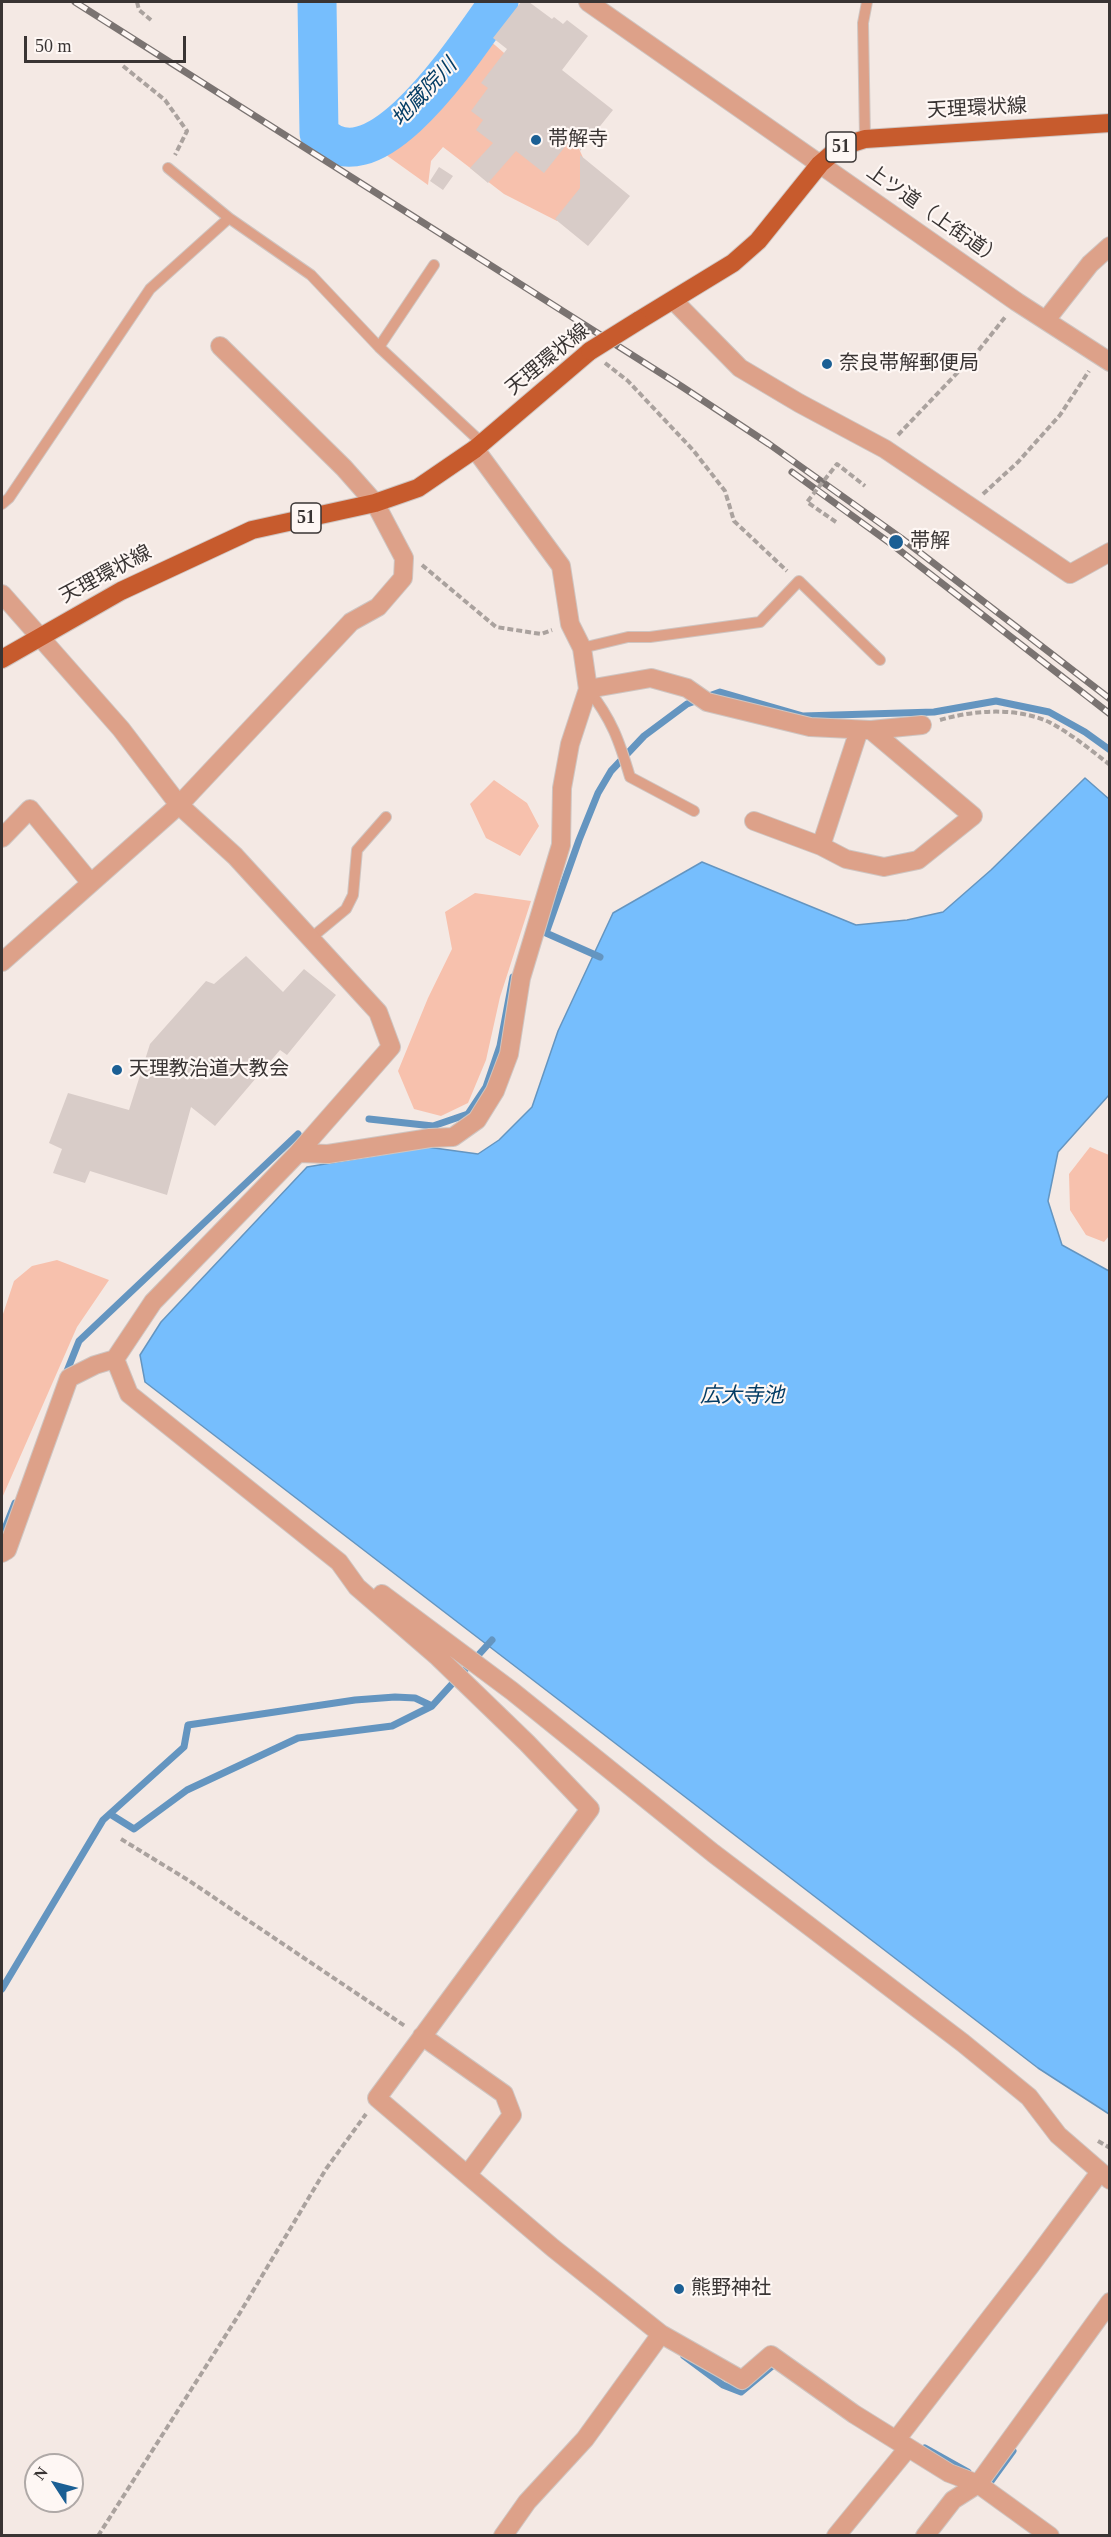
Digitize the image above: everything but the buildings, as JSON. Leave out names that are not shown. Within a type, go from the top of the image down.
[{"type":"main road","name":"天理環状線","points":[[2,659],[121,591],[252,530],[375,503],[418,488],[478,446],[590,351],[733,263],[758,241],[820,164],[840,147],[865,139],[1110,123]]},
{"type":"street","name":"上ツ道（上街道）","points":[[588,2],[1017,302],[1104,358]]},
{"type":"street","points":[[1046,320],[1090,264],[1110,246]]},
{"type":"street","points":[[674,301],[740,368],[799,403],[885,448],[1070,574],[1110,552]]},
{"type":"street","points":[[2,962],[179,805],[351,622],[378,607],[403,578],[404,558],[375,503],[344,468],[220,346]]},
{"type":"street","points":[[298,1153],[328,1154],[430,1138],[453,1137],[477,1120],[495,1091],[509,1054],[521,978],[561,845],[562,788],[570,744],[588,689],[582,648],[570,624],[561,566],[478,446]]},
{"type":"street","points":[[2,594],[121,729],[179,805],[235,856],[378,1012],[391,1047],[298,1153],[153,1302],[115,1359],[95,1365],[69,1378],[7,1550],[2,1553]]},
{"type":"street","points":[[588,689],[651,678],[687,688],[707,702],[810,727],[865,730],[922,725]]},
{"type":"street","points":[[754,821],[821,846],[846,859],[884,867],[918,860],[973,816],[865,730]]},
{"type":"street","points":[[821,846],[865,730]]},
{"type":"street","points":[[2,838],[30,809],[90,882]]},
{"type":"street","points":[[115,1359],[129,1394],[339,1563],[512,1691],[713,1853],[963,2043],[1029,2097],[1058,2135],[1105,2176],[1031,2265],[836,2535]]},
{"type":"street","points":[[339,1563],[357,1587],[446,1665],[527,1743],[590,1809],[377,2098],[553,2248],[661,2334],[742,2380],[771,2355],[854,2414],[949,2473],[978,2484],[1050,2535]]},
{"type":"street","points":[[422,2036],[504,2094],[512,2115],[468,2174]]},
{"type":"street","points":[[925,2535],[953,2500],[978,2484],[1110,2302]]},
{"type":"street","points":[[503,2535],[527,2502],[585,2439],[661,2334]]},
{"type":"lane","points":[[865,139],[863,23],[867,2]]},
{"type":"lane","points":[[168,168],[229,218],[311,275],[478,446]]},
{"type":"lane","points":[[2,504],[9,498],[150,288],[229,218]]},
{"type":"lane","points":[[379,347],[434,265]]},
{"type":"lane","points":[[582,648],[628,637],[650,637],[760,622],[799,581],[880,660]]},
{"type":"lane","points":[[588,689],[607,714],[621,743],[630,777],[694,811]]},
{"type":"lane","points":[[311,938],[346,909],[353,895],[357,850],[386,817]]},
{"type":"path","points":[[137,2],[140,10],[151,20]]},
{"type":"path","points":[[123,66],[165,100],[187,131],[168,168]]},
{"type":"path","points":[[885,448],[978,351],[1017,302]]},
{"type":"path","points":[[590,351],[628,381],[693,450],[725,491],[734,521],[799,581]]},
{"type":"path","points":[[966,504],[982,495],[1018,462],[1060,415],[1104,358]]},
{"type":"path","points":[[836,522],[807,502],[837,464],[865,486]]},
{"type":"path","points":[[404,558],[419,563],[496,627],[542,634],[570,624]]},
{"type":"path","points":[[922,725],[952,716],[1002,710],[1048,722],[1110,765]]},
{"type":"path","points":[[121,1839],[188,1880],[422,2036]]},
{"type":"path","points":[[98,2535],[238,2316],[326,2169],[377,2098]]},
{"type":"shaded area","points":[[488,39],[557,99],[592,178],[557,221],[504,194],[443,147],[431,161],[428,185],[382,152],[423,125],[452,90]]},
{"type":"shaded area","points":[[494,780],[527,803],[539,826],[520,856],[486,838],[470,804]]},
{"type":"shaded area","points":[[475,893],[531,901],[500,997],[486,1060],[468,1103],[441,1116],[414,1109],[398,1071],[428,998],[452,949],[445,912]]},
{"type":"shaded area","points":[[1090,1147],[1109,1155],[1109,1236],[1104,1242],[1086,1235],[1070,1210],[1069,1174]]},
{"type":"shaded area","points":[[57,1260],[109,1280],[77,1327],[2,1498],[2,1317],[14,1281],[32,1266]]},
{"type":"water","name":"広大寺池","points":[[1085,778],[1109,799],[1109,1095],[1058,1152],[1048,1201],[1062,1245],[1109,1271],[1109,2114],[1038,2068],[145,1382],[140,1355],[161,1322],[307,1167],[427,1147],[478,1154],[499,1140],[532,1107],[558,1031],[613,913],[702,862],[856,925],[907,920],[943,912],[991,870]]},
{"type":"waterway","name":"地蔵院川","points":[[317,2],[319,133],[342,147],[367,144],[393,128],[420,104],[445,76],[499,2]]},
{"type":"waterway","points":[[600,957],[546,933],[579,840],[598,793],[611,771],[644,736],[687,704],[720,692],[803,716],[934,712],[996,701],[1049,712],[1085,732],[1110,750]]},
{"type":"waterway","points":[[369,1119],[433,1126],[468,1114],[486,1087],[500,1046],[513,977]]},
{"type":"waterway","points":[[65,1376],[79,1341],[298,1134]]},
{"type":"waterway","points":[[2,1536],[15,1503]]},
{"type":"waterway","points":[[110,1814],[134,1829],[187,1790],[298,1738],[392,1726],[432,1706],[492,1640]]},
{"type":"waterway","points":[[2,1989],[103,1820],[184,1747],[188,1725],[355,1700],[415,1698],[432,1706]]},
{"type":"waterway","points":[[684,2356],[723,2385],[741,2392],[777,2362]]},
{"type":"waterway","points":[[925,2448],[968,2472]]},
{"type":"waterway","points":[[985,2482],[989,2484],[1013,2451]]},
{"type":"railway","points":[[75,2],[769,444],[901,538],[1110,699]]},
{"type":"railway","points":[[792,472],[894,546],[1110,714]]},
{"type":"place","name":"帯解寺","points":[[536,140]]},
{"type":"place","name":"奈良帯解郵便局","points":[[827,364]]},
{"type":"place","name":"帯解","points":[[896,542]]},
{"type":"place","name":"天理教治道大教会","points":[[117,1070]]},
{"type":"place","name":"熊野神社","points":[[679,2289]]}]
